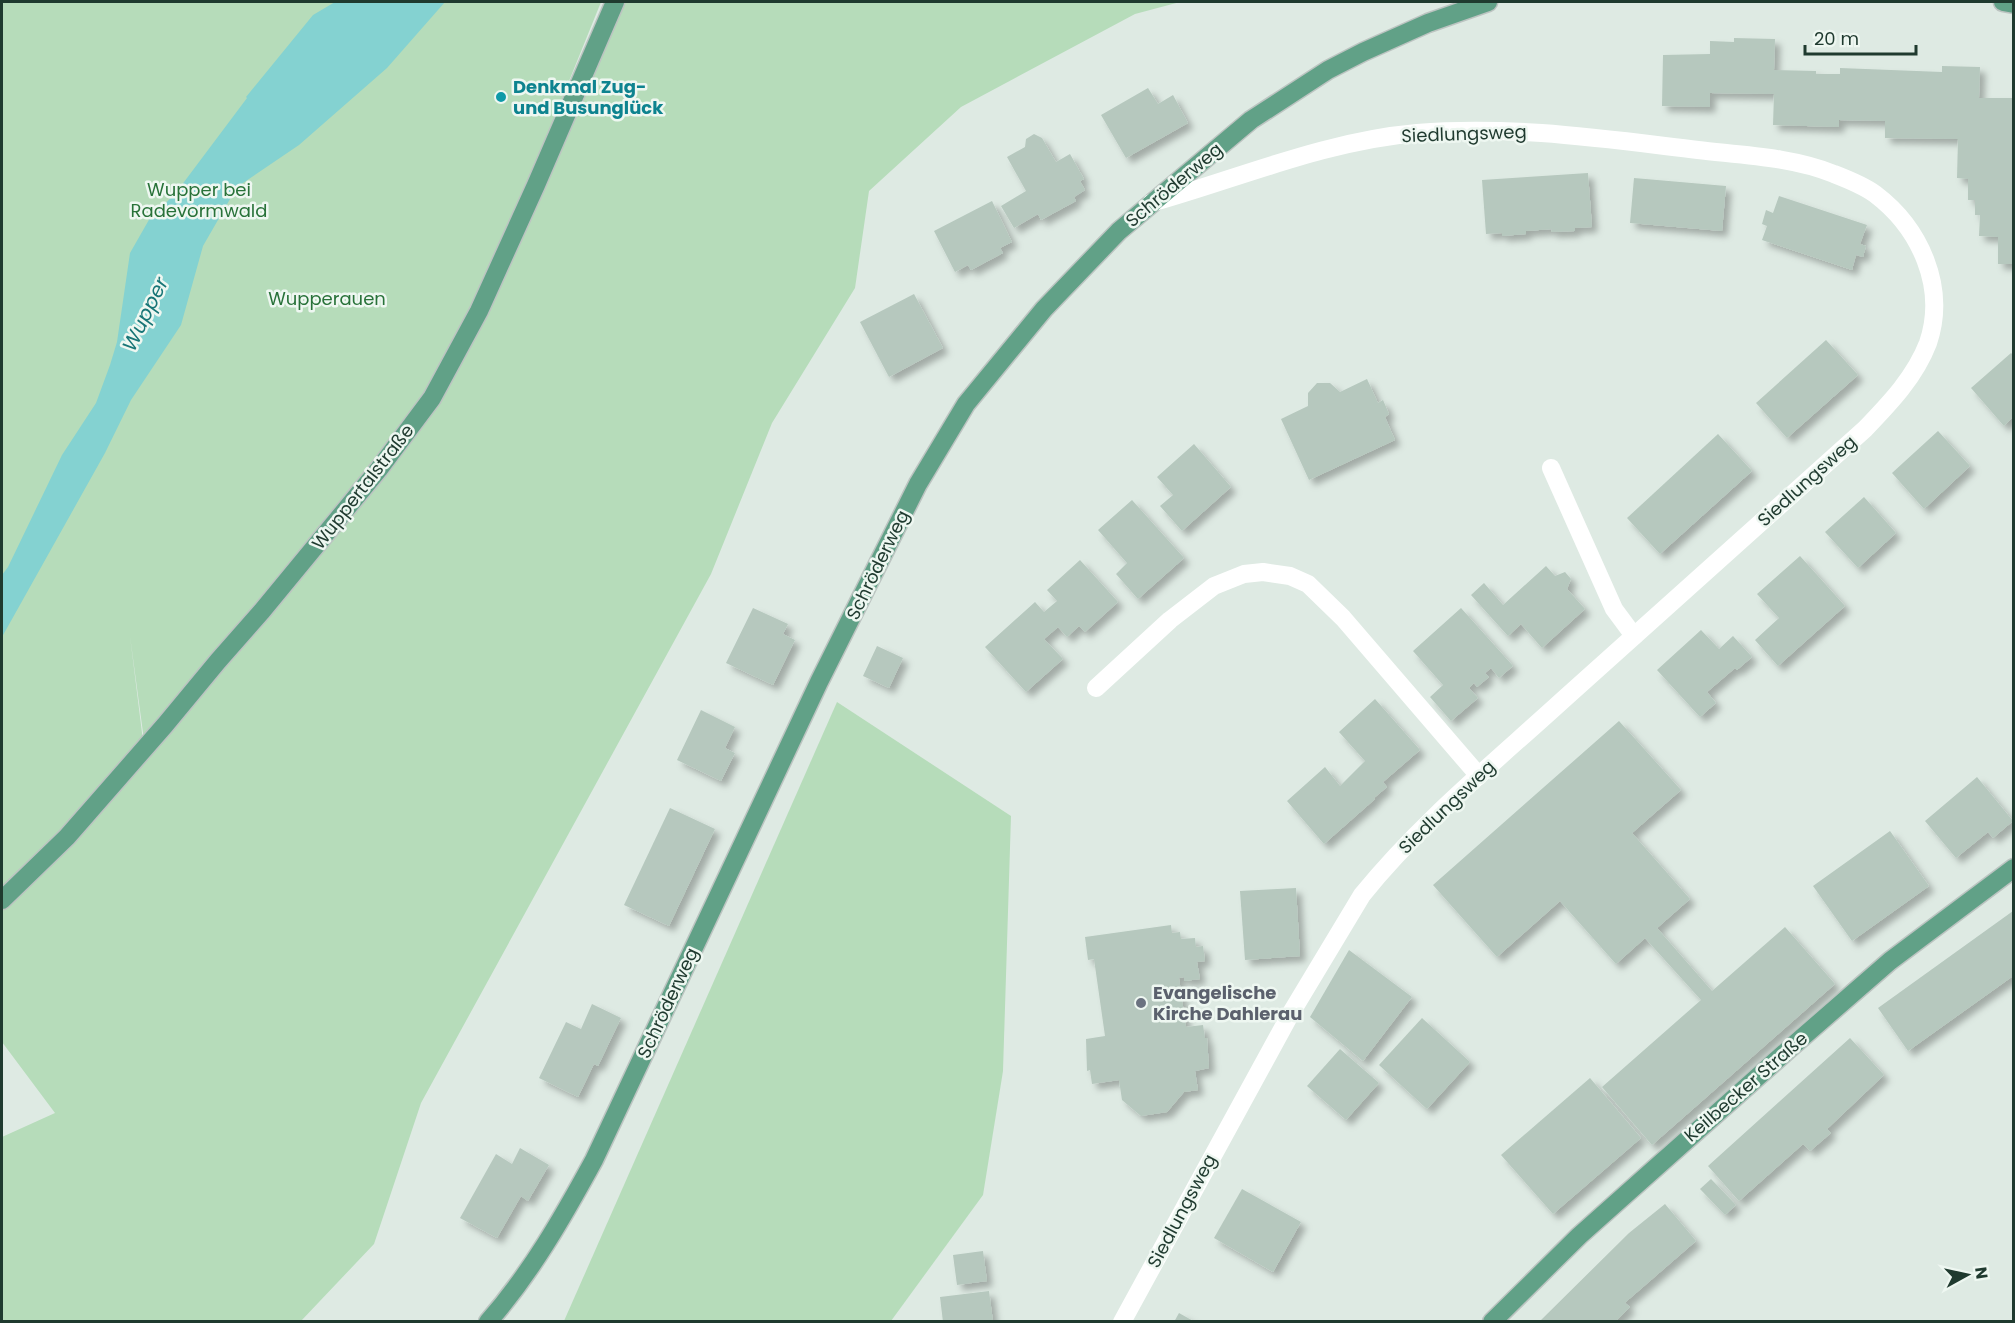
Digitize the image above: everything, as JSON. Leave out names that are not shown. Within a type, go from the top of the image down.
[{"type":"main road","name":"Wuppertalstraße","points":[[2,900],[67,837],[165,726],[372,478],[432,398],[479,311],[615,2]]},
{"type":"main road","name":"Schröderweg","points":[[488,1322],[526,1274],[565,1214],[594,1160],[819,682],[918,484],[966,404],[1005,354],[1052,300],[1119,231],[1251,120],[1328,70],[1399,35],[1488,2]]},
{"type":"main road","points":[[2003,2],[2013,4]]},
{"type":"main road","name":"Keilbecker Straße","points":[[1492,1322],[1579,1236],[1807,1033],[1890,961],[2013,868]]},
{"type":"street","name":"Siedlungsweg","points":[[1122,1322],[1291,1013],[1362,895],[1407,843],[1864,429],[1896,397],[1914,372],[1928,343],[1934,315],[1933,284],[1924,256],[1911,231],[1888,205],[1873,192],[1832,173],[1808,166],[1757,157],[1602,138],[1497,130],[1416,133],[1354,142],[1150,203]]},
{"type":"street","points":[[1551,468],[1614,609],[1634,636]]},
{"type":"street","points":[[1096,688],[1170,620],[1214,586],[1244,574],[1263,572],[1290,576],[1308,584],[1343,618],[1479,776]]},
{"type":"green space","name":"Wupper bei Radevormwald","points":[[2,2],[601,2],[529,180],[472,309],[428,394],[307,546],[144,740],[130,636],[143,741],[49,854],[2,887]]},
{"type":"green space","points":[[624,2],[1180,2],[1135,14],[961,107],[869,191],[855,288],[772,423],[711,574],[421,1103],[374,1244],[301,1321],[2,1321],[2,1137],[55,1113],[2,1042],[2,910],[70,848],[222,671],[436,403]]},
{"type":"green space","points":[[837,702],[1011,816],[1003,1071],[983,1195],[891,1321],[564,1321]]},
{"type":"water","name":"Wupper","points":[[335,2],[445,2],[387,68],[299,145],[237,187],[203,246],[181,325],[131,400],[105,453],[2,637],[2,575],[62,455],[96,403],[117,342],[130,253],[150,218],[175,194],[246,97],[313,15]]},
{"type":"building","points":[[1734,38],[1775,39],[1774,70],[1840,74],[1840,68],[1942,72],[1942,66],[1980,67],[1979,98],[2013,98],[2013,264],[1998,264],[1998,237],[1979,236],[1980,215],[1975,215],[1975,200],[1968,200],[1968,179],[1957,178],[1958,139],[1885,138],[1885,121],[1839,120],[1839,127],[1773,125],[1774,94],[1710,93],[1710,107],[1662,106],[1663,55],[1710,54],[1710,41],[1734,42]]},
{"type":"building","points":[[1148,88],[1158,104],[1173,95],[1188,123],[1126,158],[1101,115]]},
{"type":"building","points":[[1034,134],[1042,138],[1056,162],[1070,154],[1084,179],[1080,181],[1085,190],[1074,197],[1076,201],[1041,220],[1038,214],[1014,228],[1001,206],[1026,191],[1007,157],[1025,147],[1026,139]]},
{"type":"building","points":[[1588,173],[1592,227],[1575,228],[1575,231],[1551,232],[1552,229],[1526,231],[1526,234],[1502,236],[1502,233],[1486,234],[1482,180]]},
{"type":"building","points":[[1634,178],[1726,186],[1722,231],[1630,223]]},
{"type":"building","points":[[1779,196],[1867,225],[1860,244],[1866,246],[1863,257],[1856,255],[1852,270],[1762,240],[1767,226],[1762,224],[1766,210],[1773,213]]},
{"type":"building","points":[[992,201],[1012,242],[1000,248],[1003,253],[971,270],[968,265],[955,272],[934,231]]},
{"type":"building","points":[[914,294],[943,348],[889,377],[860,322]]},
{"type":"building","points":[[1826,340],[1858,375],[1787,438],[1756,403]]},
{"type":"building","points":[[2011,353],[2013,355],[2013,417],[2004,426],[1971,388]]},
{"type":"building","points":[[1367,379],[1378,403],[1383,400],[1389,414],[1385,417],[1395,440],[1309,480],[1281,419],[1308,406],[1308,393],[1317,383],[1330,383],[1340,392]]},
{"type":"building","points":[[1938,431],[1970,466],[1924,509],[1892,473]]},
{"type":"building","points":[[1718,434],[1752,471],[1660,554],[1627,518]]},
{"type":"building","points":[[1194,444],[1231,487],[1182,531],[1160,506],[1173,495],[1157,477]]},
{"type":"building","points":[[1864,497],[1896,533],[1858,568],[1825,532]]},
{"type":"building","points":[[1132,500],[1184,558],[1138,599],[1116,574],[1127,563],[1098,530]]},
{"type":"building","points":[[1800,556],[1845,606],[1778,666],[1755,640],[1779,618],[1757,594]]},
{"type":"building","points":[[1080,560],[1118,602],[1085,632],[1079,626],[1067,637],[1058,627],[1044,639],[1063,659],[1026,692],[985,647],[1035,602],[1044,612],[1057,601],[1047,590]]},
{"type":"building","points":[[1546,566],[1555,576],[1565,572],[1571,579],[1567,589],[1585,609],[1542,648],[1521,624],[1508,636],[1471,595],[1484,583],[1503,605]]},
{"type":"building","points":[[753,608],[788,624],[783,634],[795,640],[773,685],[726,663]]},
{"type":"building","points":[[1461,608],[1513,666],[1499,678],[1491,668],[1485,673],[1489,677],[1477,687],[1474,683],[1469,688],[1478,698],[1451,721],[1430,697],[1443,685],[1413,651]]},
{"type":"building","points":[[1701,630],[1719,649],[1733,636],[1752,657],[1707,692],[1716,703],[1700,717],[1657,670]]},
{"type":"building","points":[[877,646],[903,658],[889,688],[863,676]]},
{"type":"building","points":[[1375,699],[1420,750],[1383,782],[1387,787],[1375,799],[1324,844],[1287,801],[1325,767],[1340,786],[1365,761],[1339,732]]},
{"type":"building","points":[[701,710],[735,727],[725,748],[735,753],[721,781],[677,760]]},
{"type":"building","points":[[1619,721],[1681,790],[1632,833],[1690,899],[1657,928],[1712,991],[1785,927],[1835,984],[1652,1145],[1602,1087],[1701,1000],[1645,938],[1616,964],[1560,901],[1497,957],[1433,885]]},
{"type":"building","points":[[1977,777],[2013,821],[1993,838],[1988,832],[1956,858],[1925,821]]},
{"type":"building","points":[[670,808],[715,829],[669,926],[624,905]]},
{"type":"building","points":[[1890,831],[1929,886],[1852,941],[1813,886]]},
{"type":"building","points":[[1296,888],[1300,956],[1245,960],[1240,891]]},
{"type":"building","points":[[2013,911],[2013,976],[1908,1051],[1878,1008]]},
{"type":"building","name":"Evangelische Kirche Dahlerau","points":[[1171,925],[1172,933],[1180,932],[1181,939],[1195,938],[1196,947],[1203,946],[1205,961],[1197,962],[1200,979],[1184,981],[1184,977],[1179,978],[1186,1027],[1203,1025],[1205,1038],[1207,1038],[1209,1068],[1195,1071],[1198,1090],[1184,1092],[1167,1112],[1141,1116],[1122,1100],[1119,1080],[1092,1084],[1090,1070],[1087,1071],[1086,1039],[1105,1036],[1094,959],[1088,960],[1085,937]]},
{"type":"building","points":[[1349,950],[1412,997],[1363,1061],[1310,1017]]},
{"type":"building","points":[[592,1004],[621,1018],[598,1066],[594,1064],[578,1097],[539,1078],[566,1022],[581,1029]]},
{"type":"building","points":[[1422,1018],[1470,1062],[1427,1109],[1379,1065]]},
{"type":"building","points":[[1850,1038],[1884,1075],[1827,1129],[1831,1133],[1810,1151],[1803,1144],[1739,1201],[1708,1166]]},
{"type":"building","points":[[1340,1049],[1379,1083],[1346,1120],[1307,1086]]},
{"type":"building","points":[[1590,1078],[1641,1138],[1553,1214],[1501,1155]]},
{"type":"building","points":[[520,1148],[549,1165],[528,1201],[521,1196],[497,1238],[460,1218],[496,1154],[512,1164]]},
{"type":"building","points":[[1711,1179],[1736,1205],[1725,1215],[1700,1189]]},
{"type":"building","points":[[1242,1189],[1301,1222],[1273,1272],[1214,1238]]},
{"type":"building","points":[[1665,1204],[1696,1241],[1625,1303],[1630,1307],[1615,1322],[1539,1322],[1629,1233]]},
{"type":"building","points":[[983,1251],[987,1281],[957,1285],[953,1255]]},
{"type":"building","points":[[989,1291],[993,1322],[943,1322],[940,1297]]},
{"type":"building","points":[[1179,1313],[1195,1322],[1174,1322]]},
{"type":"place","name":"Denkmal Zug- und Busunglück","points":[[501,97]]},
{"type":"place","name":"Evangelische Kirche Dahlerau","points":[[1141,1003]]},
{"type":"park label","name":"Wupperauen","points":[[327,299]]}]
